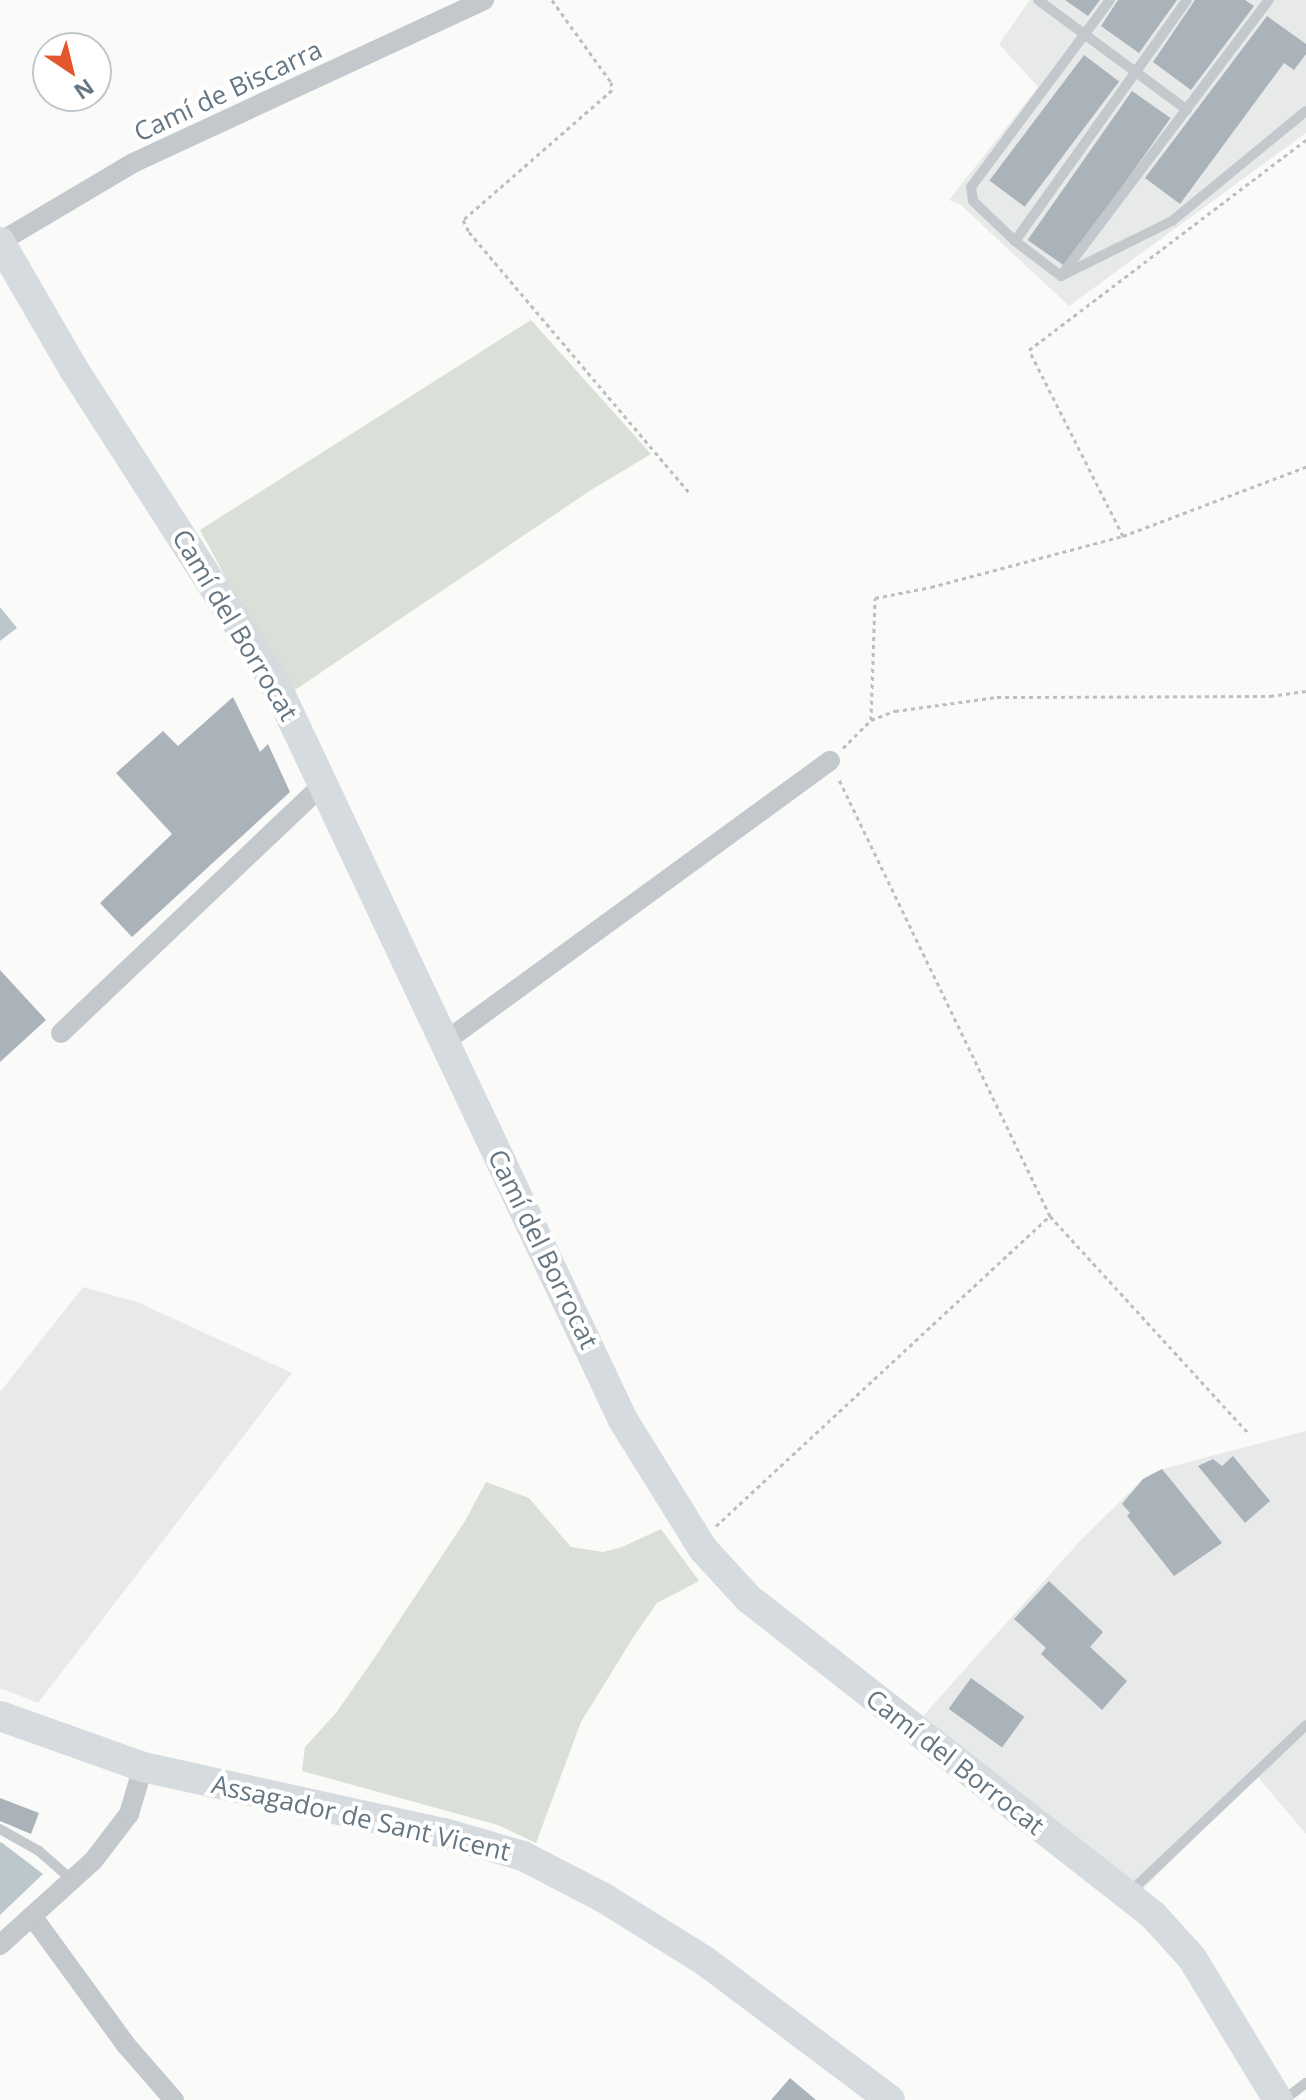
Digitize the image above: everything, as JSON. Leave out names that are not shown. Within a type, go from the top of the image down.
[{"type":"street","name":"Camí de Biscarra","points":[[0,242],[133,163],[484,0]]},
{"type":"street","name":"Camí del Borrocat","points":[[0,242],[73,368],[274,681],[443,1043],[568,1297],[623,1420],[699,1543],[749,1599],[1153,1915],[1192,1958],[1278,2100]]},
{"type":"street","points":[[443,1043],[830,761]]},
{"type":"street","points":[[61,1033],[322,785]]},
{"type":"street","name":"Assagador de Sant Vicent","points":[[0,1716],[143,1767],[444,1833],[523,1856],[604,1898],[705,1961],[890,2100]]},
{"type":"street","points":[[0,1945],[93,1861],[129,1814],[143,1767]]},
{"type":"street","points":[[32,1916],[126,2045],[174,2100]]},
{"type":"lane","points":[[1038,0],[1187,110]]},
{"type":"lane","points":[[1061,276],[1015,241],[973,201],[971,187],[1110,0]]},
{"type":"lane","points":[[1015,241],[1187,0]]},
{"type":"lane","points":[[1061,276],[1269,0]]},
{"type":"lane","points":[[1061,276],[1172,221],[1306,111]]},
{"type":"lane","points":[[1127,1895],[1306,1725]]},
{"type":"lane","points":[[0,1829],[39,1851],[72,1880]]},
{"type":"lane","points":[[1284,2100],[1306,2083]]},
{"type":"path","points":[[552,0],[611,82],[612,90],[463,220],[469,232],[691,495]]},
{"type":"path","points":[[1123,536],[1029,350],[1306,140]]},
{"type":"path","points":[[871,720],[875,598],[931,587],[1123,536],[1306,467]]},
{"type":"path","points":[[1249,1434],[1050,1216],[830,761],[871,720],[895,711],[997,697],[1270,696],[1306,691]]},
{"type":"path","points":[[699,1543],[1050,1216]]},
{"type":"shaded area","points":[[1030,0],[1306,0],[1306,133],[1069,306],[961,205],[949,200],[1038,87],[999,44]]},
{"type":"shaded area","points":[[531,320],[651,454],[591,490],[289,694],[200,530]]},
{"type":"shaded area","points":[[0,607],[17,628],[0,641]]},
{"type":"shaded area","points":[[83,1287],[137,1302],[292,1373],[38,1703],[0,1688],[0,1392]]},
{"type":"shaded area","points":[[1306,1431],[1306,1834],[1257,1776],[1141,1891],[923,1716],[1080,1541],[1143,1479],[1162,1469]]},
{"type":"shaded area","points":[[486,1482],[529,1498],[571,1547],[603,1552],[661,1529],[699,1581],[657,1603],[634,1636],[581,1722],[536,1843],[498,1825],[302,1771],[305,1747],[336,1713],[373,1660],[465,1521]]},
{"type":"shaded area","points":[[0,1843],[43,1874],[0,1915]]},
{"type":"building","points":[[1065,0],[1100,0],[1088,16]]},
{"type":"building","points":[[1118,0],[1177,0],[1139,53],[1101,26]]},
{"type":"building","points":[[1195,0],[1245,0],[1254,6],[1191,90],[1153,62]]},
{"type":"building","points":[[1267,16],[1306,44],[1306,54],[1294,70],[1284,63],[1180,204],[1145,178]]},
{"type":"building","points":[[1084,55],[1119,81],[1025,207],[990,180]]},
{"type":"building","points":[[1132,91],[1171,118],[1066,267],[1028,240]]},
{"type":"building","points":[[233,697],[260,752],[268,744],[290,792],[132,937],[100,903],[172,834],[116,773],[163,731],[178,746]]},
{"type":"building","points":[[0,970],[46,1020],[0,1062]]},
{"type":"building","points":[[1233,1456],[1270,1501],[1245,1523],[1198,1466],[1213,1459],[1222,1466]]},
{"type":"building","points":[[1162,1469],[1222,1543],[1174,1576],[1127,1516],[1130,1513],[1122,1504],[1143,1479]]},
{"type":"building","points":[[1049,1581],[1103,1632],[1090,1647],[1127,1681],[1102,1710],[1041,1654],[1046,1648],[1014,1619]]},
{"type":"building","points":[[971,1678],[1024,1717],[1002,1748],[949,1709]]},
{"type":"building","points":[[0,1798],[39,1813],[31,1834],[0,1821]]},
{"type":"building","points":[[790,2078],[816,2100],[771,2100]]}]
